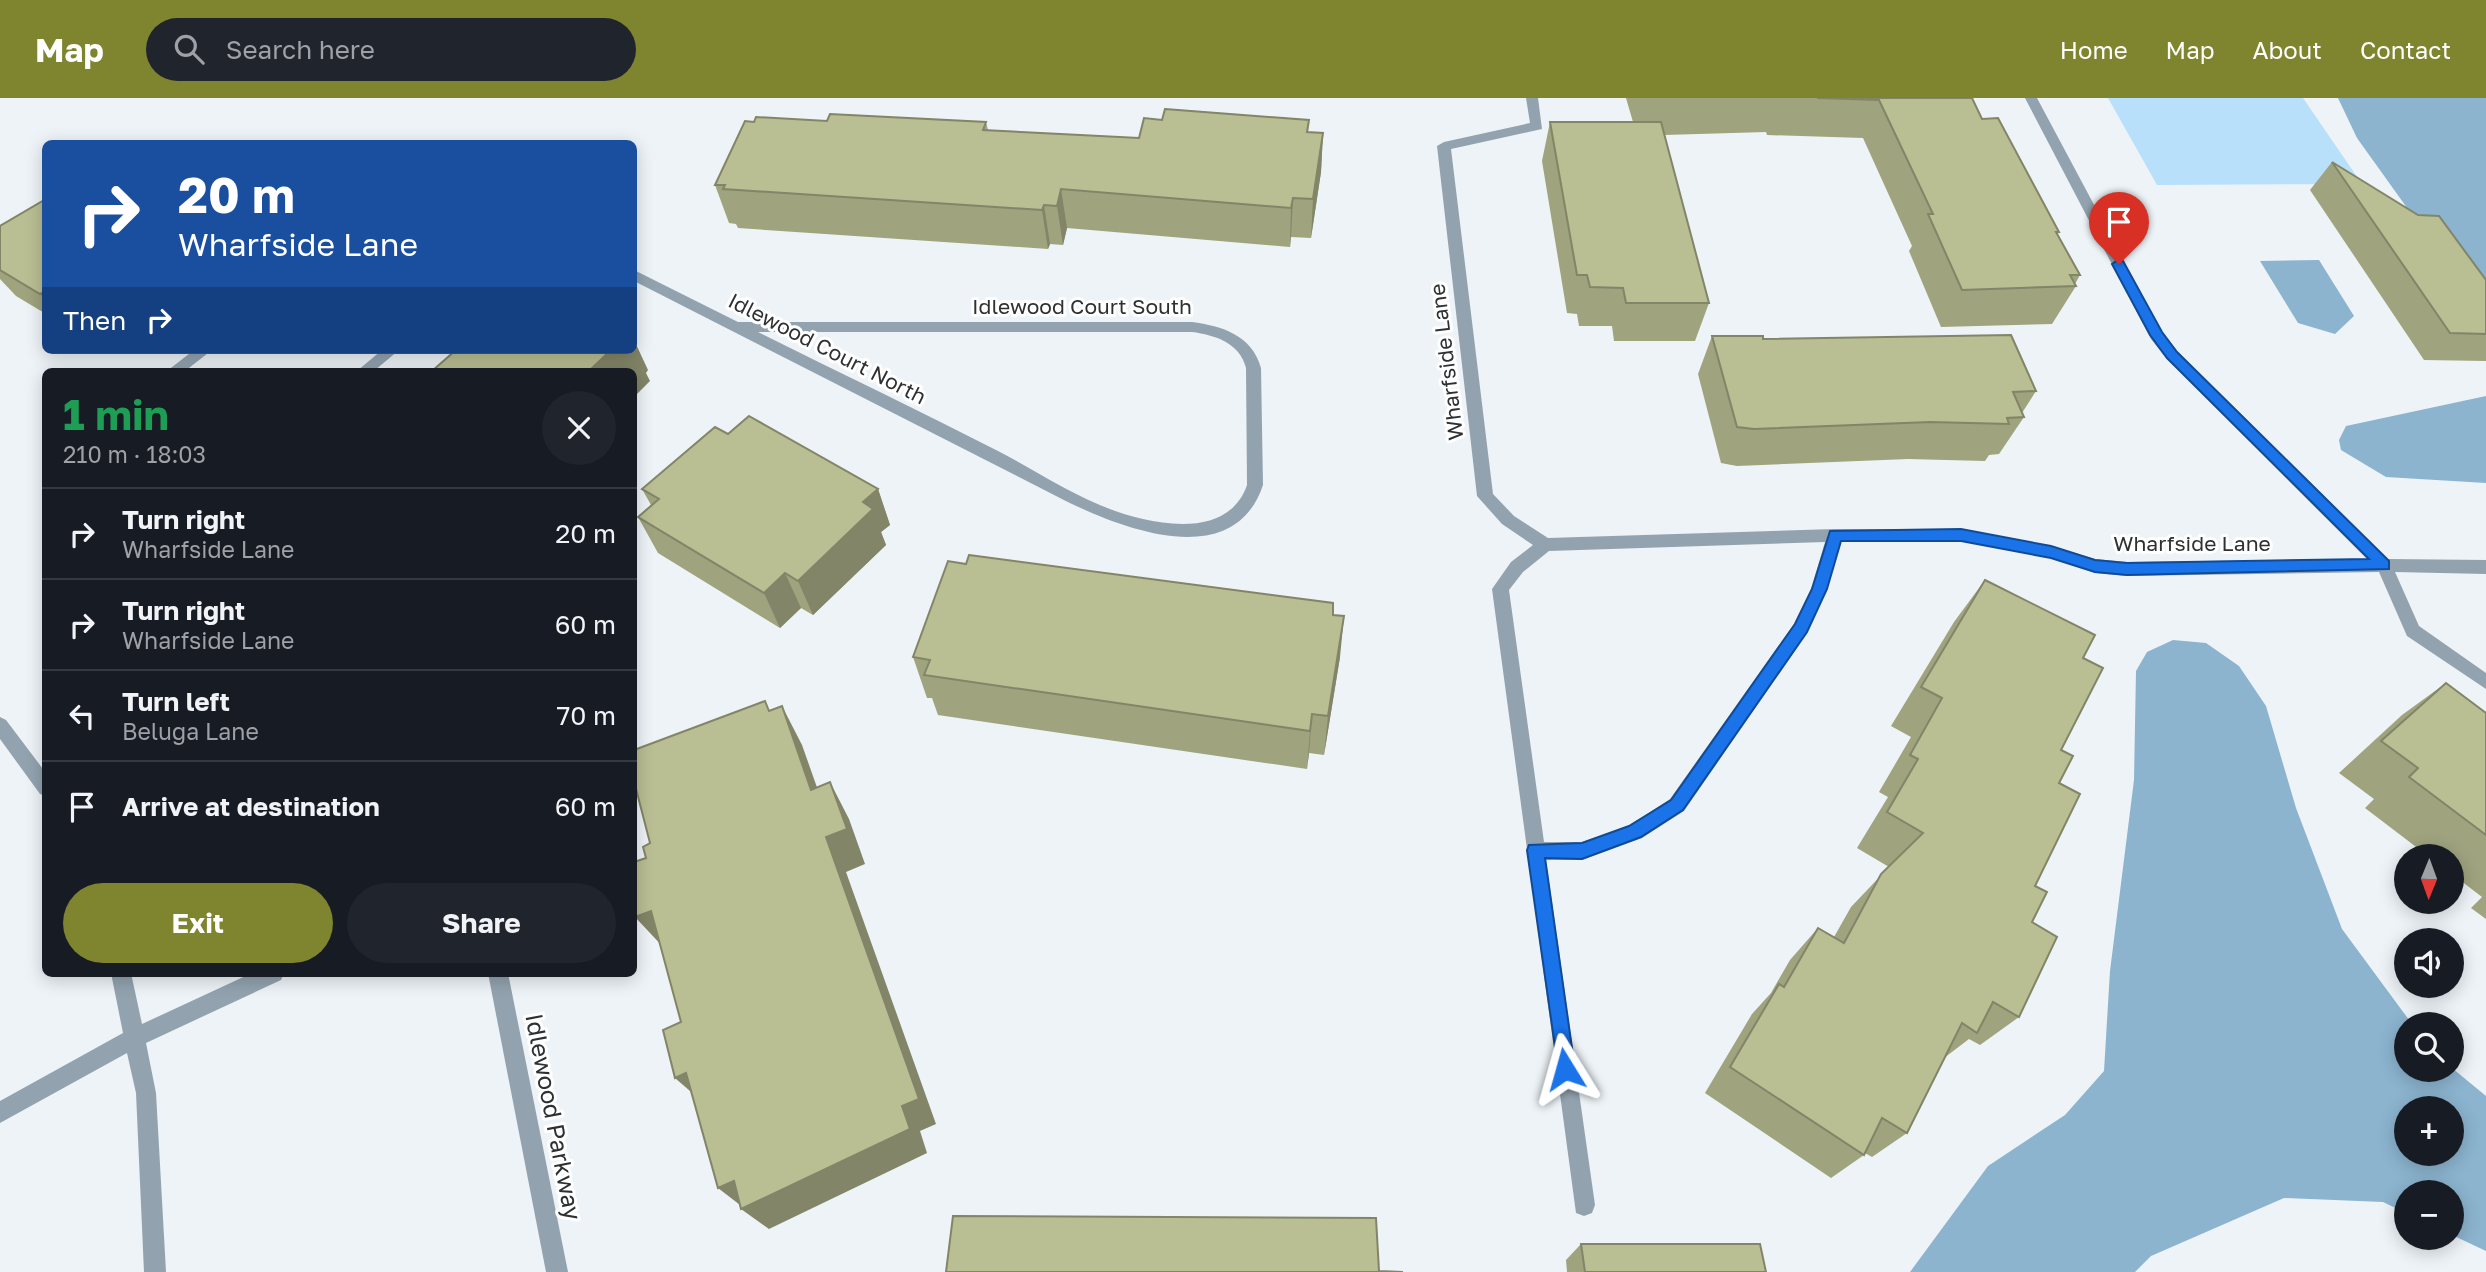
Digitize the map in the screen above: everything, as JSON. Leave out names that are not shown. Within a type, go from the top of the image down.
[{"type":"street","name":"Wharfside Lane","points":[[1532,98],[1537,126],[1444,145],[1485,496],[1508,520],[1545,545],[1961,535],[2051,552],[2095,566],[2127,569],[2384,565],[2486,567]]},
{"type":"street","points":[[2031,98],[2156,335],[2172,355],[2384,565],[2413,631],[2486,682]]},
{"type":"street","name":"Idlewood Court North","points":[[637,277],[1001,460]]},
{"type":"street","name":"Idlewood Court South","points":[[735,327],[1202,328],[1223,333],[1239,344],[1253,364],[1254,494],[1251,503],[1237,518],[1217,526],[1205,530],[1160,528],[1119,518],[1001,460]]},
{"type":"street","points":[[178,368],[199,354]]},
{"type":"street","points":[[368,368],[387,354]]},
{"type":"street","points":[[1535,850],[1582,851],[1635,832],[1677,805],[1801,628],[1819,589],[1835,536]]},
{"type":"street","points":[[1545,545],[1517,566],[1500,589],[1584,1205]]},
{"type":"street","points":[[0,725],[42,783]]},
{"type":"street","points":[[122,977],[146,1093],[155,1272]]},
{"type":"street","points":[[0,1112],[136,1037],[265,977]]},
{"type":"street","name":"Idlewood Parkway","points":[[499,977],[557,1272]]},
{"type":"shaded area","points":[[2108,98],[2303,98],[2362,184],[2157,185]]},
{"type":"shaded area","points":[[2338,98],[2486,98],[2486,328],[2415,219],[2357,138]]},
{"type":"shaded area","points":[[2319,260],[2354,316],[2335,334],[2298,323],[2260,261]]},
{"type":"shaded area","points":[[2486,396],[2486,483],[2386,477],[2341,450],[2339,440],[2346,426]]},
{"type":"shaded area","points":[[2173,640],[2206,643],[2239,666],[2266,706],[2296,808],[2342,929],[2403,1012],[2394,1012],[2394,1082],[2464,1082],[2464,1078],[2486,1096],[2486,1251],[2464,1241],[2464,1180],[2394,1180],[2394,1207],[2383,1202],[2284,1198],[2151,1256],[2135,1272],[1910,1272],[1988,1166],[2065,1115],[2104,1071],[2110,971],[2134,780],[2136,671],[2147,652]]},
{"type":"building","points":[[1817,98],[1972,98],[1982,119],[1998,118],[2080,275],[2070,275],[2076,286],[1962,290],[1928,214],[1933,214],[1879,100]]},
{"type":"building","points":[[1165,109],[1309,120],[1307,132],[1323,133],[1313,199],[1293,198],[1291,208],[1061,189],[1057,206],[1044,205],[1042,210],[723,189],[725,185],[715,185],[745,121],[754,122],[756,117],[827,121],[830,114],[986,122],[983,130],[1139,138],[1144,118],[1162,120]]},
{"type":"building","points":[[1550,122],[1661,122],[1709,303],[1626,303],[1623,288],[1590,287],[1587,275],[1577,275]]},
{"type":"building","points":[[2332,162],[2418,215],[2439,216],[2486,280],[2486,334],[2450,333]]},
{"type":"building","points":[[42,201],[42,293],[0,270],[0,226]]},
{"type":"building","points":[[2011,335],[2036,391],[2013,392],[2024,417],[2007,418],[2009,424],[1930,422],[1754,429],[1737,427],[1712,336],[1763,336],[1763,339]]},
{"type":"building","points":[[451,354],[607,354],[592,368],[435,368]]},
{"type":"building","points":[[749,416],[878,489],[863,502],[873,509],[798,581],[785,573],[764,593],[638,517],[659,499],[642,489],[715,427],[728,434]]},
{"type":"building","points":[[969,555],[1333,603],[1333,615],[1344,616],[1328,716],[1312,714],[1310,731],[924,675],[930,660],[913,657],[948,561],[966,564]]},
{"type":"building","points":[[1985,580],[2095,635],[2083,658],[2103,668],[2061,750],[2073,756],[2059,783],[2080,794],[2035,886],[2047,892],[2032,922],[2057,937],[2019,1017],[1993,1002],[1977,1033],[1962,1023],[1907,1133],[1882,1118],[1864,1155],[1730,1067],[1779,984],[1784,987],[1818,928],[1844,943],[1881,874],[1923,833],[1887,812],[1918,759],[1910,755],[1942,698],[1921,687]]},
{"type":"building","points":[[2446,683],[2486,713],[2486,835],[2409,777],[2418,768],[2381,741]]},
{"type":"building","points":[[765,701],[769,711],[782,706],[811,790],[830,782],[847,829],[826,837],[919,1099],[902,1106],[910,1129],[741,1209],[734,1181],[718,1188],[686,1073],[675,1078],[663,1030],[681,1022],[651,911],[637,916],[637,861],[646,858],[643,847],[650,843],[637,793],[637,749]]},
{"type":"building","points":[[953,1216],[1376,1218],[1379,1271],[1403,1272],[946,1272]]},
{"type":"building","points":[[1581,1244],[1760,1244],[1766,1272],[1585,1272]]},
{"type":"route","points":[[1565,1069],[1535,850],[1582,851],[1635,832],[1677,805],[1801,628],[1819,589],[1835,536],[1892,533],[1961,535],[2051,552],[2095,566],[2127,569],[2384,565],[2172,355],[2156,335],[2119,264]]}]
